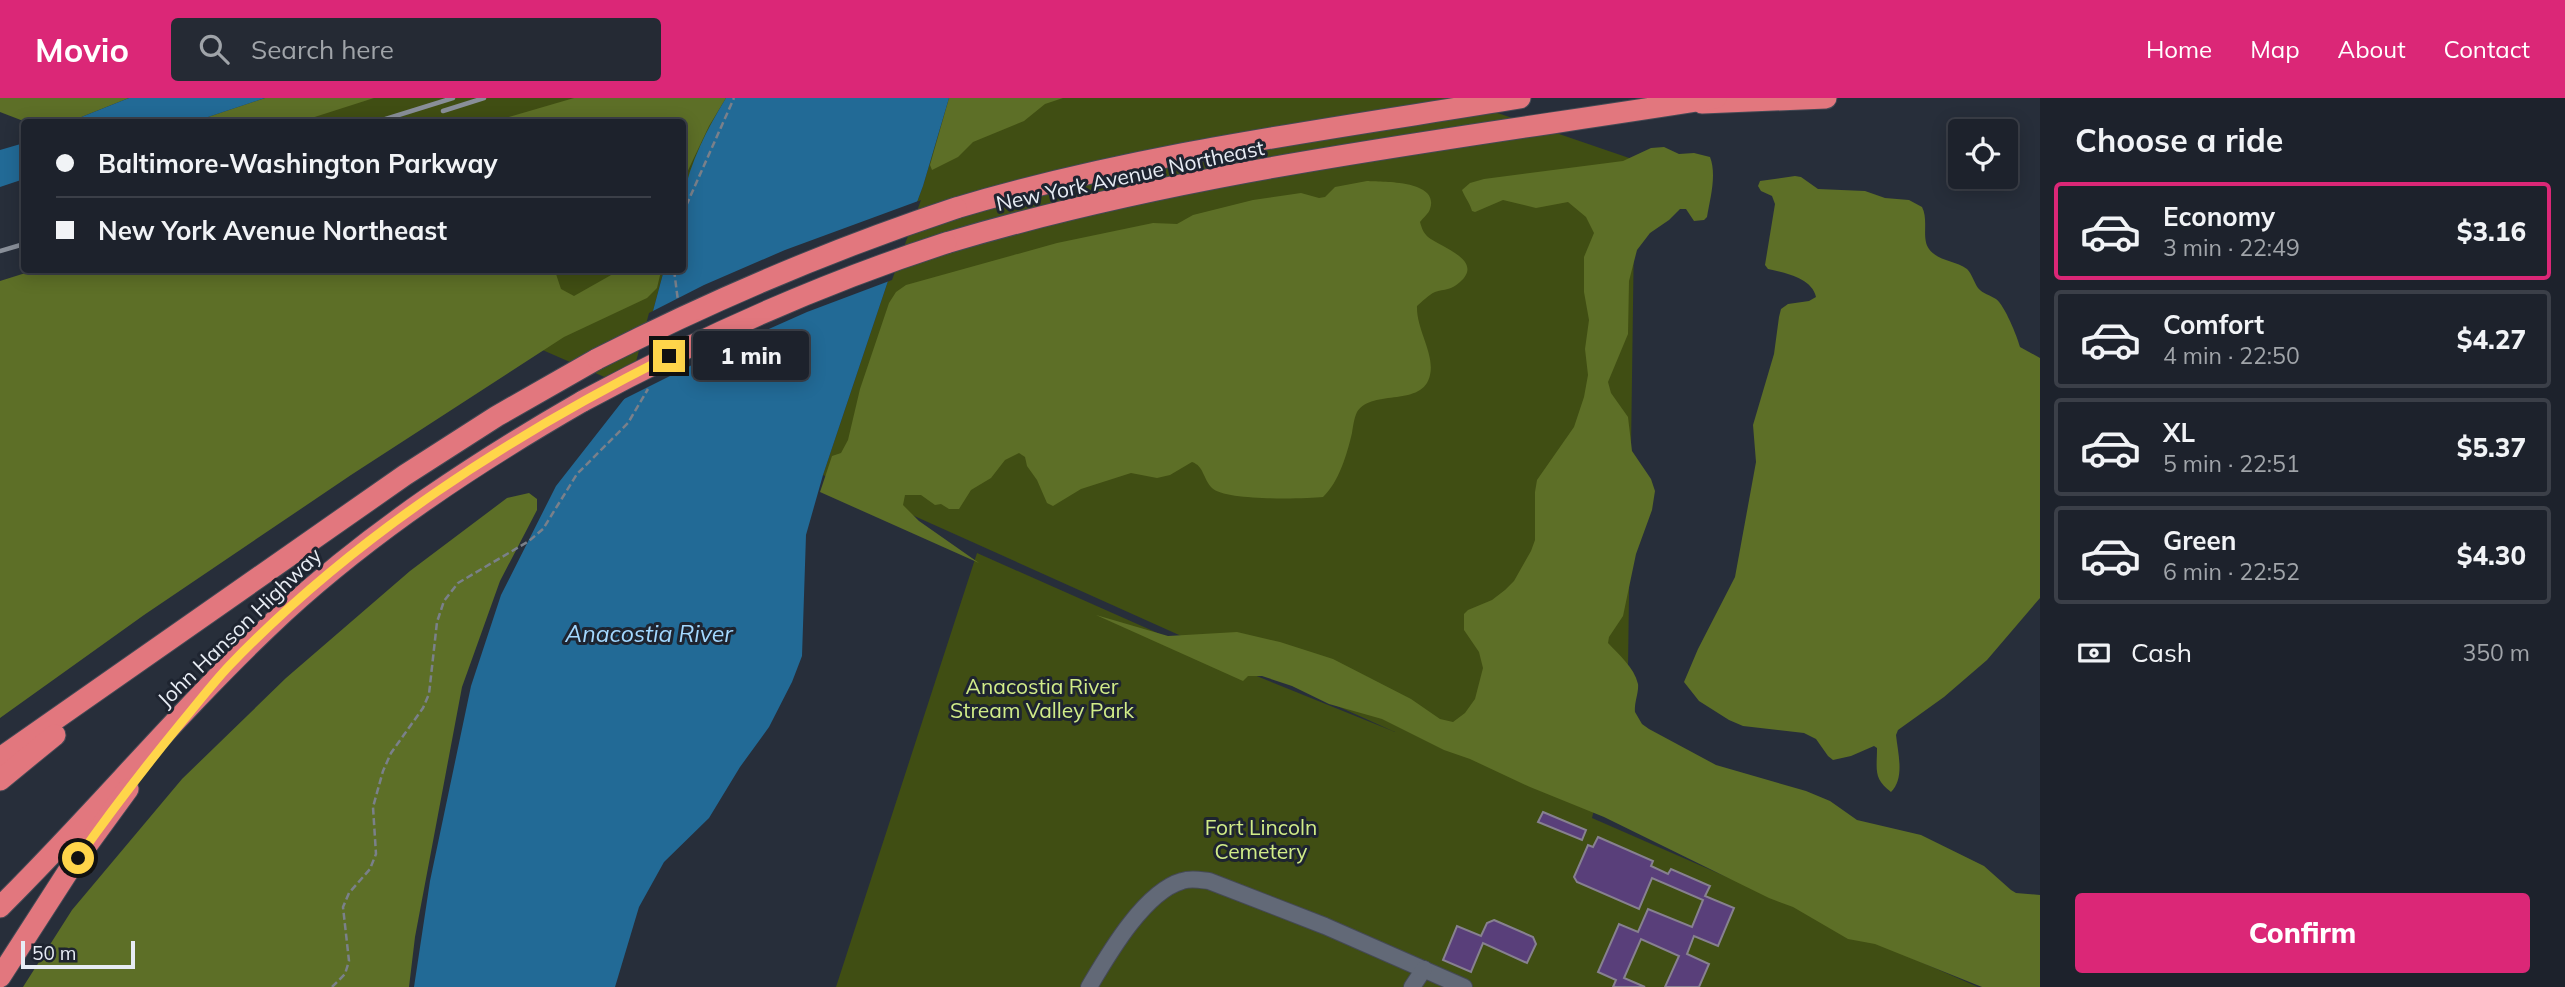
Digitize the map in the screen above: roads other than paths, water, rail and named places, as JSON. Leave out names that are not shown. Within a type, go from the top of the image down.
[{"type":"highway","name":"New York Avenue Northeast","points":[[597,359],[682,316],[755,284],[839,249],[956,208],[1082,174],[1160,157],[1521,98]]},
{"type":"highway","name":"New York Avenue Northeast","points":[[583,401],[746,319],[841,280],[946,243],[1049,213],[1194,182],[1716,98]]},
{"type":"highway","points":[[1679,104],[1826,98]]},
{"type":"highway","name":"John Hanson Highway","points":[[0,758],[428,460],[522,401],[597,359]]},
{"type":"highway","name":"John Hanson Highway","points":[[0,907],[226,668],[304,595],[376,535],[465,473],[583,401]]},
{"type":"highway","points":[[0,779],[178,634]]},
{"type":"highway","points":[[0,977],[55,890],[103,822],[226,668]]},
{"type":"lane","points":[[1088,987],[1142,911],[1163,890],[1184,880],[1195,879],[1209,881],[1325,926],[1465,987]]},
{"type":"lane","points":[[1412,987],[1424,969]]},
{"type":"water","points":[[129,98],[265,98],[202,119],[76,119]]},
{"type":"water","name":"Anacostia River","points":[[726,98],[949,98],[923,186],[891,272],[823,475],[806,535],[802,656],[769,727],[740,767],[709,818],[664,862],[639,907],[615,987],[414,987],[430,881],[471,686],[501,595],[556,486],[632,389],[663,273],[686,273],[686,185],[706,134]]},
{"type":"water","points":[[21,144],[21,180],[0,187],[0,150]]},
{"type":"railway","points":[[386,119],[453,98]]},
{"type":"railway","points":[[443,111],[484,98]]},
{"type":"railway","points":[[0,251],[21,245]]},
{"type":"park label","name":"Anacostia River Stream Valley Park","points":[[1042,698]]},
{"type":"park label","name":"Fort Lincoln Cemetery","points":[[1261,839]]}]
